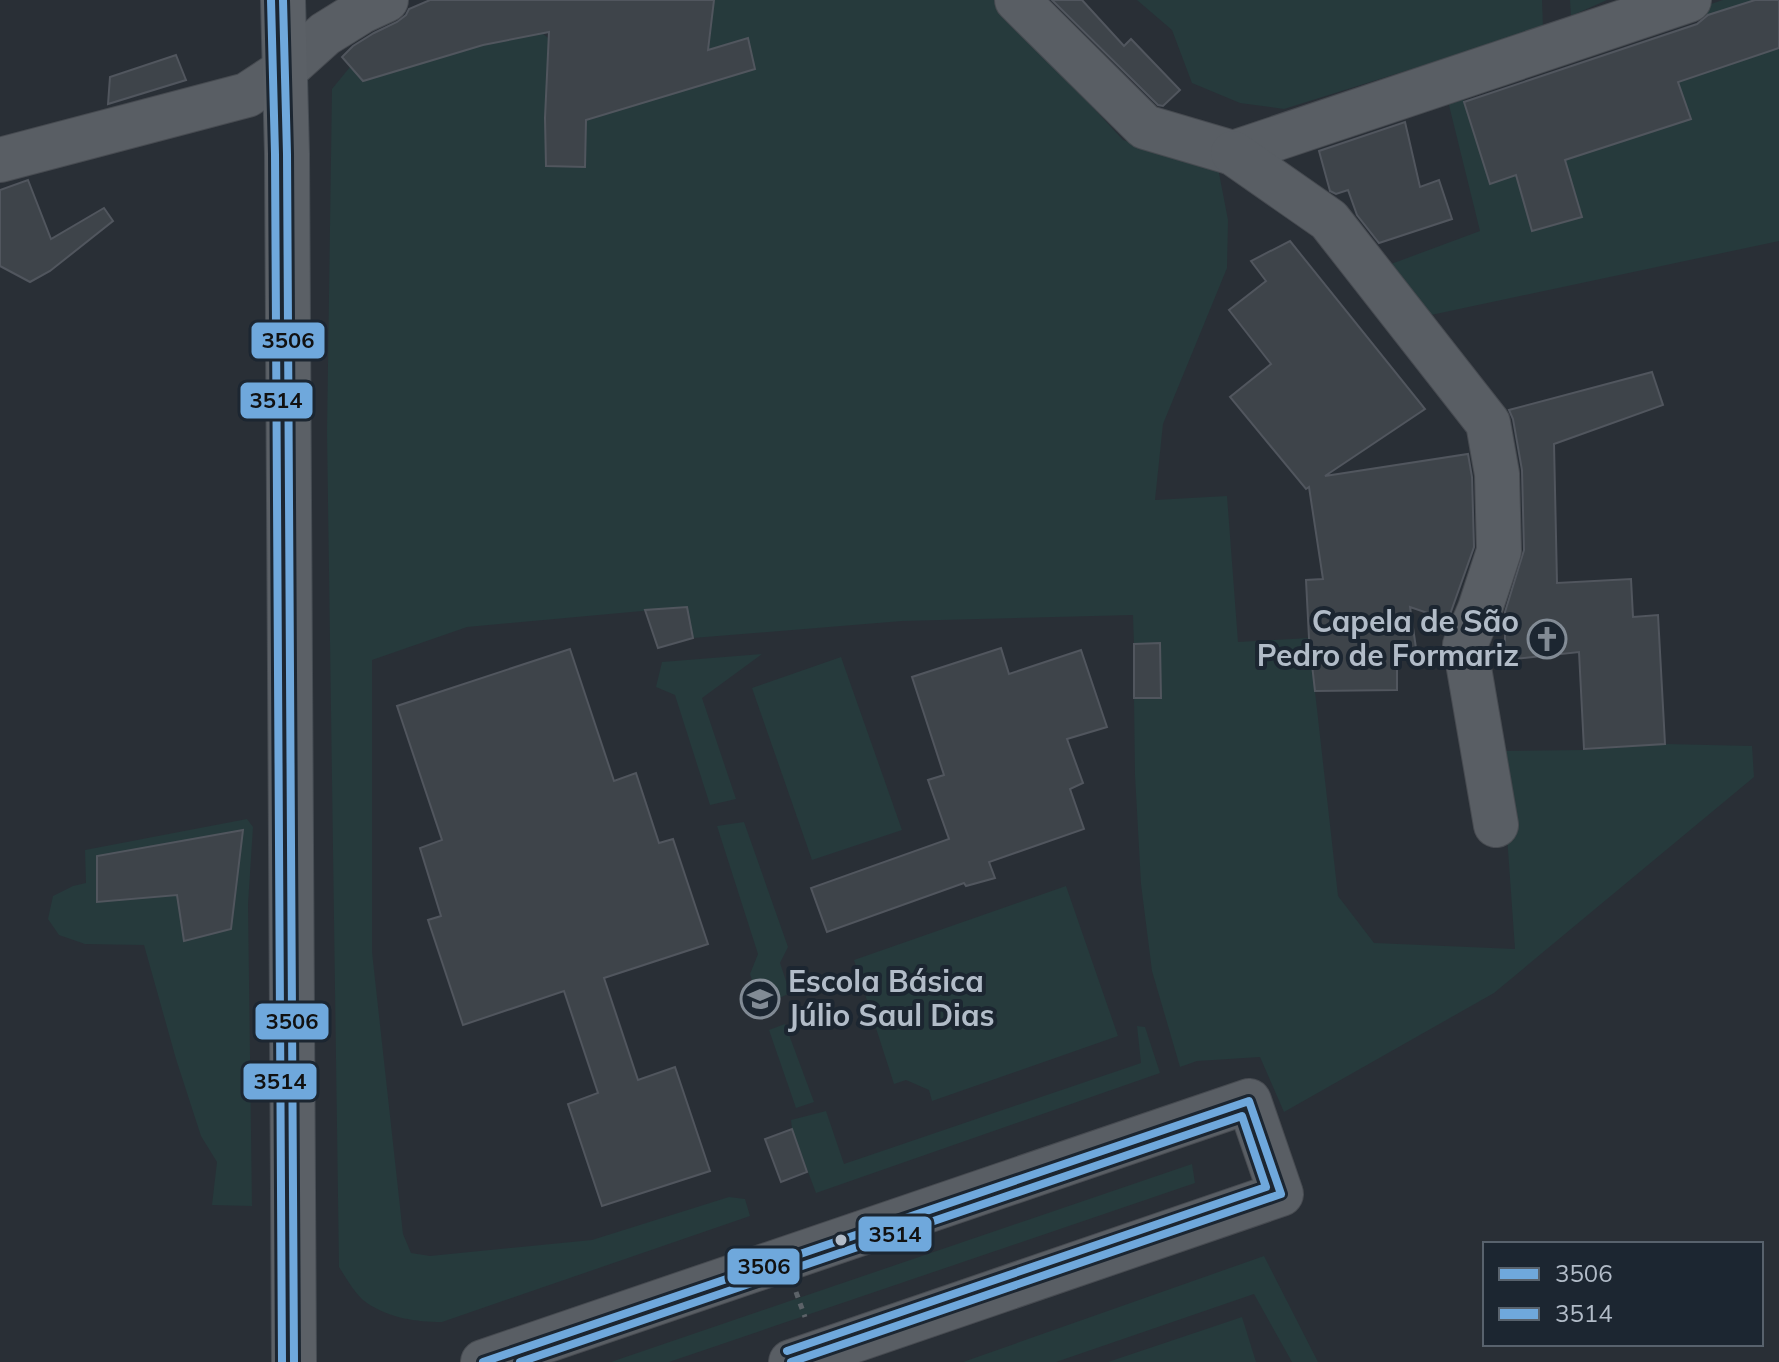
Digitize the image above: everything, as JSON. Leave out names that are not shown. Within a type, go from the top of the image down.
[{"type":"main road","points":[[283,0],[287,154],[294,1362]]},
{"type":"street","points":[[0,160],[247,95],[285,70],[325,34],[386,0]]},
{"type":"street","points":[[1017,0],[1145,127],[1233,153],[1329,220],[1488,423],[1497,474],[1499,551],[1465,645],[1496,825]]},
{"type":"street","points":[[1233,153],[1689,0]]},
{"type":"street","points":[[1288,191],[1284,173],[1291,151],[1305,129]]},
{"type":"street","points":[[483,1362],[1249,1101],[1281,1194],[791,1362]]},
{"type":"path","points":[[792,1280],[806,1319]]},
{"type":"green space","points":[[694,0],[994,0],[1123,140],[1218,168],[1228,220],[1227,268],[1163,424],[1155,500],[1227,496],[1238,642],[1309,638],[1338,896],[1374,943],[1515,949],[1501,751],[1584,750],[1665,744],[1752,746],[1754,777],[1494,993],[1284,1112],[1260,1057],[1197,1061],[1180,1067],[1152,971],[1141,884],[1135,775],[1134,698],[1161,697],[1160,644],[1134,644],[1133,615],[902,621],[693,638],[686,607],[467,627],[372,660],[372,952],[403,1234],[411,1253],[430,1256],[592,1240],[729,1197],[745,1199],[750,1216],[442,1322],[403,1318],[363,1300],[339,1267],[327,432],[332,89],[350,67],[363,81],[483,45],[542,33],[586,69],[585,166],[586,120],[753,69],[748,38],[652,66]]},
{"type":"green space","points":[[1137,0],[1542,0],[1543,28],[1284,109],[1240,103],[1192,83],[1172,30]]},
{"type":"green space","points":[[1570,0],[1607,0],[1571,16]]},
{"type":"green space","points":[[1723,0],[1755,0],[1463,97],[1490,184],[1690,119],[1678,82],[1779,48],[1779,241],[1431,315],[1383,267],[1480,231],[1446,93]]},
{"type":"green space","points":[[762,654],[702,698],[736,799],[710,805],[675,695],[656,687],[662,662]]},
{"type":"green space","points":[[841,657],[902,830],[812,860],[752,688]]},
{"type":"green space","points":[[247,819],[253,827],[248,904],[252,1206],[212,1205],[217,1162],[201,1136],[144,945],[85,944],[59,935],[48,919],[53,896],[86,883],[85,850]]},
{"type":"green space","points":[[744,822],[788,947],[780,963],[790,993],[761,1007],[750,974],[758,954],[717,826]]},
{"type":"green space","points":[[1066,886],[1118,1036],[932,1101],[929,1090],[906,1080],[894,1084],[854,960]]},
{"type":"green space","points":[[785,1024],[814,1102],[796,1108],[769,1030]]},
{"type":"green space","points":[[1137,1026],[1145,1027],[1160,1073],[816,1193],[791,1120],[826,1111],[844,1164],[1141,1063]]},
{"type":"green space","points":[[1192,1164],[1195,1183],[669,1362],[611,1362]]},
{"type":"green space","points":[[1264,1256],[1318,1362],[1292,1362],[1254,1294],[1056,1362],[963,1362]]},
{"type":"green space","points":[[1242,1317],[1256,1362],[1108,1362]]},
{"type":"building","points":[[430,0],[714,0],[708,50],[748,38],[755,69],[586,120],[585,167],[546,166],[549,32],[483,45],[363,81],[342,57],[353,46],[397,22],[409,9]]},
{"type":"building","points":[[1052,0],[1082,0],[1124,46],[1131,39],[1180,90],[1163,106],[1158,105]]},
{"type":"building","points":[[1755,0],[1779,0],[1779,48],[1678,82],[1691,119],[1565,160],[1582,217],[1532,231],[1516,175],[1490,184],[1464,102],[1697,24],[1708,15]]},
{"type":"building","points":[[176,55],[186,80],[108,104],[110,77]]},
{"type":"building","points":[[1405,122],[1420,187],[1439,180],[1452,219],[1379,243],[1357,215],[1348,190],[1336,194],[1330,191],[1319,151]]},
{"type":"building","points":[[28,180],[51,239],[104,208],[113,221],[50,271],[30,282],[0,266],[0,190]]},
{"type":"building","points":[[1290,241],[1425,409],[1325,476],[1468,454],[1472,477],[1474,547],[1448,620],[1410,607],[1417,655],[1397,658],[1397,690],[1315,691],[1306,580],[1323,579],[1309,487],[1306,489],[1230,397],[1271,364],[1229,310],[1266,281],[1251,261]]},
{"type":"building","points":[[1652,372],[1663,405],[1554,444],[1557,583],[1631,579],[1633,617],[1658,615],[1665,744],[1584,749],[1579,652],[1505,660],[1505,612],[1524,550],[1522,470],[1509,410]]},
{"type":"building","points":[[687,607],[693,638],[658,648],[645,610]]},
{"type":"building","points":[[1160,643],[1161,698],[1134,698],[1134,644]]},
{"type":"building","points":[[1001,648],[1009,674],[1081,650],[1107,727],[1067,739],[1083,783],[1070,789],[1084,829],[989,862],[995,878],[966,886],[964,883],[827,932],[811,888],[949,839],[928,780],[944,775],[912,677]]},
{"type":"building","points":[[570,649],[614,781],[636,773],[659,843],[673,839],[708,944],[604,978],[638,1080],[675,1067],[710,1171],[602,1206],[568,1104],[598,1093],[564,991],[463,1025],[428,920],[441,916],[420,848],[442,840],[397,706]]},
{"type":"building","points":[[243,830],[231,929],[184,941],[177,895],[97,902],[97,856]]},
{"type":"building","points":[[792,1129],[807,1172],[781,1182],[765,1139]]},
{"type":"transit line","name":"3514","points":[[271,0],[275,154],[282,1362]]},
{"type":"transit line","name":"3506","points":[[283,0],[287,154],[294,1362]]},
{"type":"transit line","name":"3506","points":[[483,1362],[1249,1101],[1281,1194],[791,1362]]},
{"type":"transit line","name":"3514","points":[[520,1362],[1242,1116],[1266,1187],[787,1351]]},
{"type":"place","name":"Capela de São Pedro de Formariz","points":[[1547,639]]},
{"type":"place","name":"Escola Básica Júlio Saul Dias","points":[[760,999]]}]
